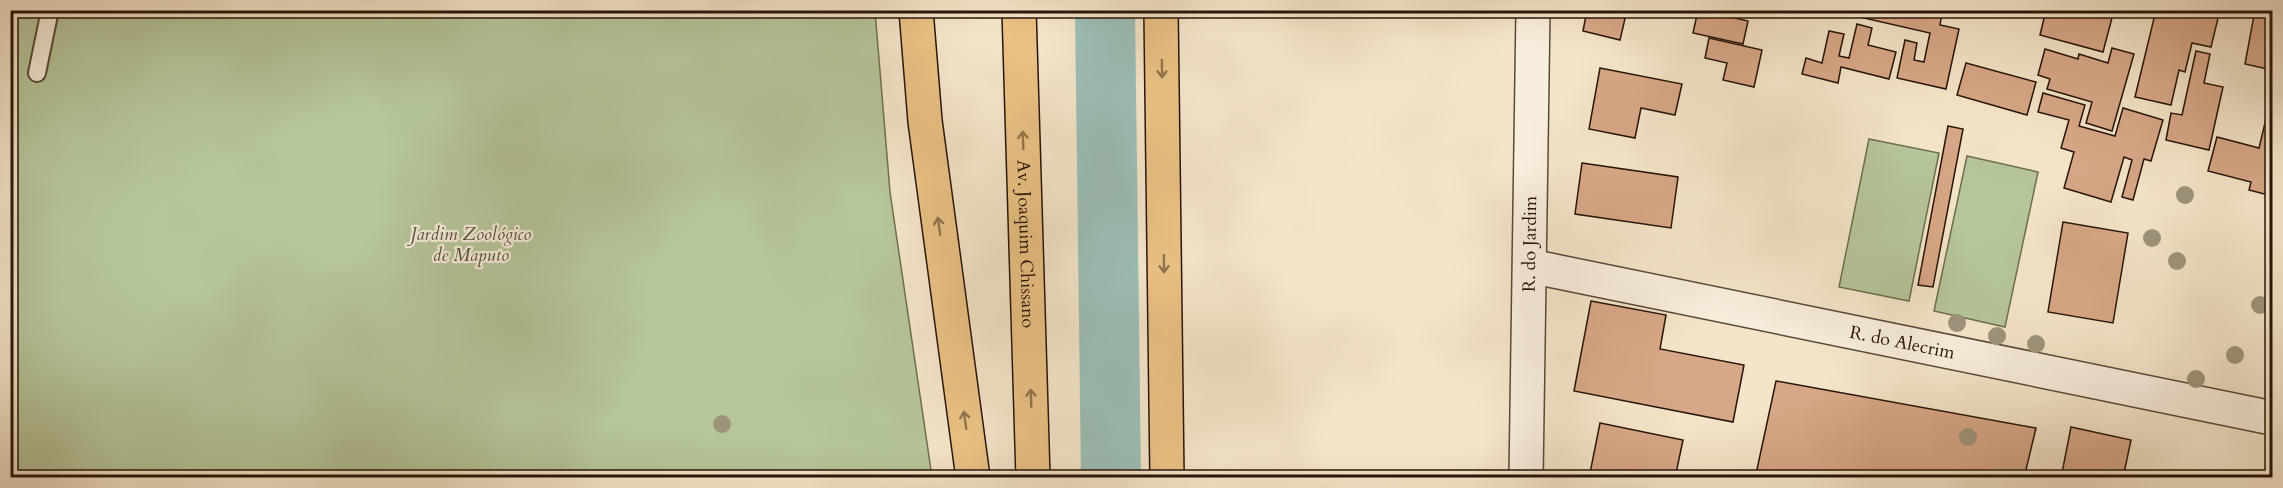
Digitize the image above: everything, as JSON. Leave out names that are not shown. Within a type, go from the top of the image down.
[{"type":"main road","points":[[916,10],[926,122],[973,477]]},
{"type":"main road","name":"Av. Joaquim Chissano","points":[[1019,10],[1033,477]]},
{"type":"main road","points":[[1161,10],[1167,477]]},
{"type":"street","name":"R. do Jardim","points":[[1526,477],[1533,10]]},
{"type":"street","name":"R. do Alecrim","points":[[1530,266],[2272,418]]},
{"type":"lane","points":[[37,73],[50,10]]},
{"type":"green space","name":"Jardim Zoológico de Maputo","points":[[10,11],[875,11],[890,192],[932,477],[11,477]]},
{"type":"green space","points":[[1869,139],[1939,153],[1909,301],[1839,287]]},
{"type":"green space","points":[[1967,156],[2038,172],[2005,327],[1934,311]]},
{"type":"building","points":[[1587,10],[1627,10],[1620,40],[1583,31]]},
{"type":"building","points":[[1698,10],[1731,10],[1730,17],[1748,21],[1743,44],[1693,33]]},
{"type":"building","points":[[1866,10],[1933,10],[1942,13],[1940,25],[1959,29],[1946,89],[1897,78],[1905,40],[1917,43],[1914,60],[1924,62],[1930,33],[1864,18]]},
{"type":"building","points":[[2046,10],[2114,10],[2103,52],[2040,35]]},
{"type":"building","points":[[2156,10],[2220,10],[2211,47],[2192,43],[2185,72],[2179,70],[2171,105],[2135,97]]},
{"type":"building","points":[[2255,10],[2272,10],[2272,70],[2245,64]]},
{"type":"building","points":[[1857,24],[1872,28],[1868,45],[1896,52],[1889,79],[1841,67],[1838,83],[1802,74],[1806,58],[1822,63],[1829,31],[1844,34],[1839,56],[1849,58]]},
{"type":"building","points":[[1709,38],[1762,50],[1754,87],[1723,80],[1727,63],[1705,58]]},
{"type":"building","points":[[2112,48],[2134,54],[2112,131],[2086,123],[2092,102],[2047,89],[2050,79],[2038,75],[2045,49],[2078,59],[2079,54],[2108,63]]},
{"type":"building","points":[[2196,51],[2210,54],[2204,83],[2223,87],[2209,150],[2166,140],[2171,113],[2182,115]]},
{"type":"building","points":[[1966,63],[2036,82],[2027,115],[1957,95]]},
{"type":"building","points":[[1600,68],[1682,84],[1675,115],[1641,108],[1635,138],[1589,129]]},
{"type":"building","points":[[2043,93],[2085,105],[2079,126],[2115,136],[2123,108],[2163,120],[2151,161],[2144,159],[2133,200],[2122,197],[2132,160],[2124,157],[2111,202],[2064,188],[2074,152],[2061,148],[2069,120],[2038,112]]},
{"type":"building","points":[[2272,94],[2272,196],[2249,190],[2251,182],[2208,171],[2217,137],[2259,148]]},
{"type":"building","points":[[1948,126],[1963,129],[1933,287],[1918,285]]},
{"type":"building","points":[[1582,163],[1678,177],[1671,228],[1575,214]]},
{"type":"building","points":[[2063,222],[2128,233],[2113,323],[2048,312]]},
{"type":"building","points":[[1591,301],[1666,315],[1660,349],[1744,365],[1733,422],[1574,391]]},
{"type":"building","points":[[1776,381],[2036,428],[2024,478],[1773,478],[1756,474]]},
{"type":"building","points":[[1600,423],[1683,440],[1675,478],[1589,478]]},
{"type":"building","points":[[2071,427],[2131,440],[2123,478],[2061,478]]},
{"type":"waterway","points":[[1105,10],[1111,478]]}]
